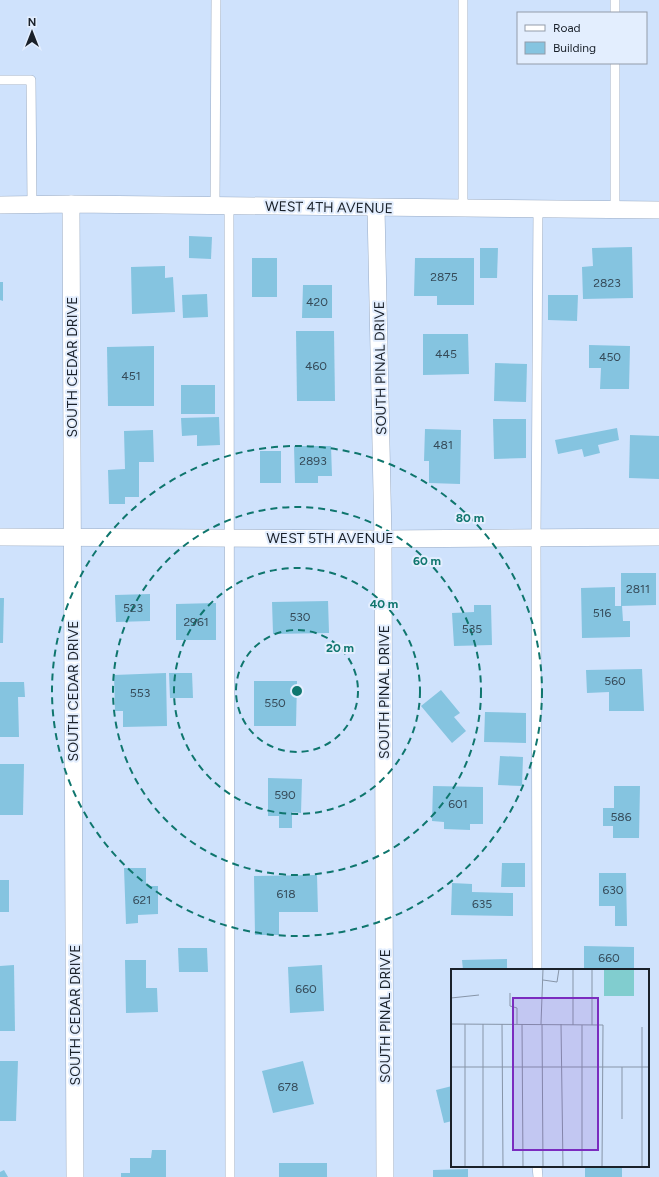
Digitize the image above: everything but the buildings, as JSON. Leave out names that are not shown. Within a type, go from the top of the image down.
[{"type":"street","name":"WEST 4TH AVENUE","points":[[0,205],[71,204],[659,210]]},
{"type":"street","name":"SOUTH CEDAR DRIVE","points":[[71,204],[75,1177]]},
{"type":"street","name":"SOUTH PINAL DRIVE","points":[[376,208],[383,539],[385,1177]]},
{"type":"street","name":"WEST 5TH AVENUE","points":[[0,537],[383,539],[659,537]]},
{"type":"lane","points":[[216,0],[230,538],[230,1177]]},
{"type":"lane","points":[[463,0],[463,208]]},
{"type":"lane","points":[[615,0],[615,12]]},
{"type":"lane","points":[[615,64],[615,210]]},
{"type":"lane","points":[[0,80],[31,80],[32,204]]},
{"type":"lane","points":[[537,969],[536,538],[538,209]]}]
